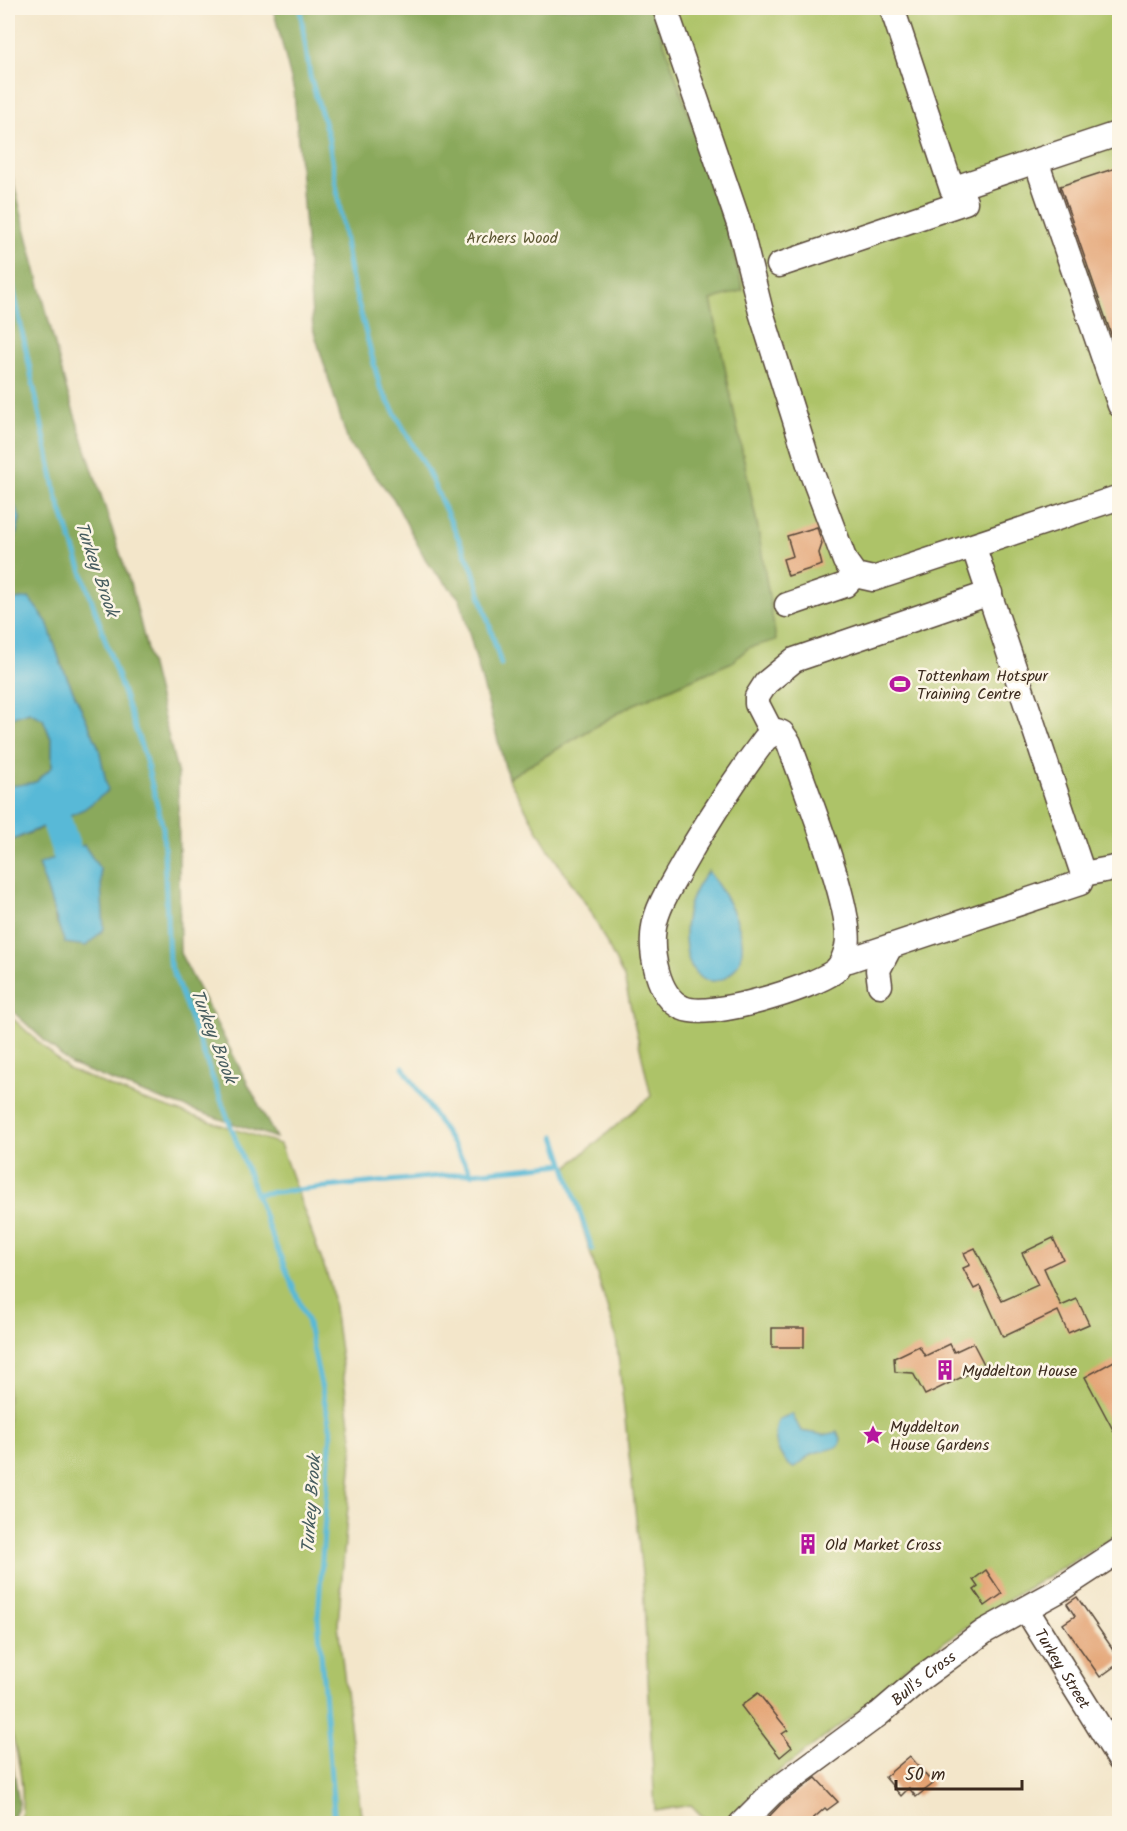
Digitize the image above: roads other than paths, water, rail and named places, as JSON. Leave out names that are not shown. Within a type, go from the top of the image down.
[{"type":"street","points":[[665,8],[739,225],[761,312],[811,471],[845,561],[855,575],[873,579],[974,548],[1119,497]]},
{"type":"street","points":[[892,8],[952,189],[1119,133]]},
{"type":"street","points":[[1036,161],[1119,405]]},
{"type":"street","points":[[779,265],[965,202],[959,186]]},
{"type":"street","points":[[844,959],[849,960],[890,947],[1080,883],[1083,874],[974,548]]},
{"type":"street","points":[[787,604],[845,585],[855,575]]},
{"type":"street","points":[[772,733],[756,704],[756,697],[766,683],[794,660],[990,593]]},
{"type":"street","points":[[772,733],[782,733],[789,743],[847,915],[848,945],[844,959],[837,969],[798,988],[746,1004],[697,1011],[686,1010],[671,1000],[658,970],[654,954],[654,926],[670,887],[711,816],[772,733]]},
{"type":"street","points":[[1083,874],[1119,867]]},
{"type":"street","points":[[880,985],[878,970],[890,947]]},
{"type":"street","name":"Bull's Cross","points":[[741,1824],[772,1793],[879,1714],[921,1678],[985,1631],[1056,1592],[1119,1550]]},
{"type":"street","name":"Turkey Street","points":[[1026,1609],[1119,1760]]},
{"type":"water","points":[[8,489],[20,518],[11,556],[8,557]]},
{"type":"water","points":[[29,598],[47,622],[61,664],[99,748],[108,791],[84,809],[8,842],[8,779],[12,786],[36,782],[52,767],[52,741],[43,719],[29,712],[8,719],[8,601]]},
{"type":"water","points":[[84,845],[100,869],[104,929],[86,946],[65,943],[38,865]]},
{"type":"water","points":[[708,871],[734,914],[742,942],[741,957],[735,969],[726,977],[715,981],[705,979],[695,972],[688,957],[685,935],[686,917],[691,901]]},
{"type":"water","points":[[792,1414],[801,1431],[824,1435],[837,1432],[841,1438],[840,1445],[812,1454],[793,1468],[779,1452],[776,1439],[779,1419]]},
{"type":"waterway","points":[[300,8],[310,76],[328,135],[350,272],[380,387],[427,470],[473,570],[501,664]]},
{"type":"waterway","name":"Turkey Brook","points":[[8,264],[57,498],[145,757],[163,828],[169,961],[271,1234],[307,1320],[331,1431],[318,1618],[335,1824]]},
{"type":"waterway","points":[[57,822],[67,852]]},
{"type":"waterway","points":[[403,1067],[472,1174]]},
{"type":"waterway","points":[[555,1136],[592,1249]]},
{"type":"waterway","points":[[255,1194],[564,1164]]},
{"type":"place","name":"Tottenham Hotspur Training Centre","points":[[900,684]]},
{"type":"place","name":"Myddelton House","points":[[945,1370]]},
{"type":"place","name":"Myddelton House Gardens","points":[[873,1435]]},
{"type":"place","name":"Old Market Cross","points":[[808,1544]]},
{"type":"park label","name":"Archers Wood","points":[[512,237]]}]
